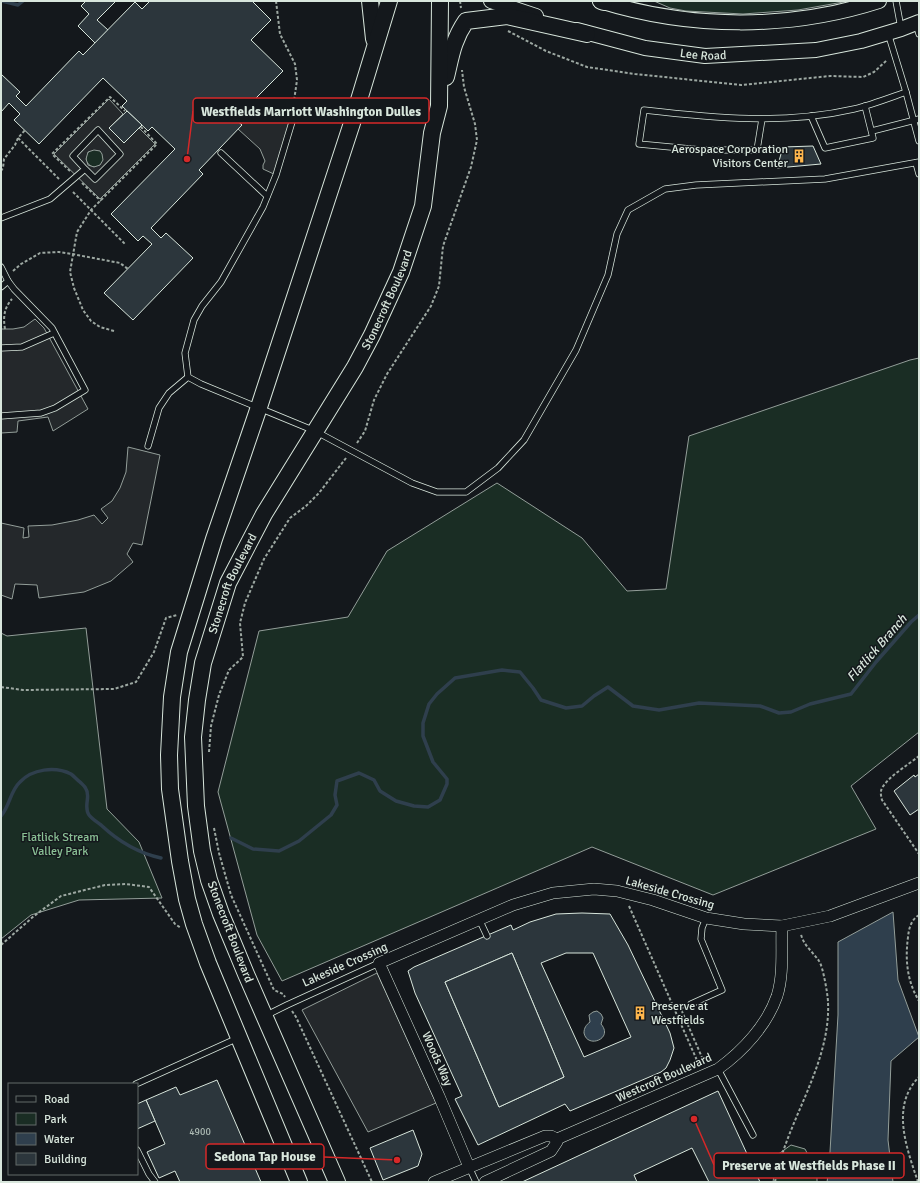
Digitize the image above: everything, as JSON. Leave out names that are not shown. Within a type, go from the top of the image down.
[{"type":"main road","points":[[370,1],[375,49]]},
{"type":"main road","points":[[299,1182],[238,1038],[194,924],[180,861],[170,789],[169,755],[172,697],[179,652],[191,610],[350,130],[389,1]]},
{"type":"main road","name":"Stonecroft Boulevard","points":[[337,1182],[221,914],[209,880],[202,851],[196,806],[194,730],[203,662],[228,583],[264,514],[359,360],[385,309],[401,272],[423,206],[432,133],[439,106],[440,1]]},
{"type":"main road","points":[[439,106],[453,44],[458,33],[466,22],[508,16],[587,34]]},
{"type":"street","name":"Lee Road","points":[[491,1],[587,34],[645,48],[705,56],[816,50],[861,41],[894,31],[918,26]]},
{"type":"street","points":[[602,1],[650,15],[690,21],[728,23],[805,18],[841,11],[879,1]]},
{"type":"street","name":"Lakeside Crossing","points":[[379,963],[513,905],[553,893],[594,889],[622,892],[653,900],[706,918],[744,924],[782,926],[830,916],[919,883]]},
{"type":"street","name":"Westcroft Boulevard","points":[[557,1139],[710,1072],[739,1052],[757,1031],[777,996],[781,970],[782,926]]},
{"type":"street","name":"Woods Way","points":[[379,963],[440,1096],[469,1167]]},
{"type":"street","name":"Westcroft Boulevard","points":[[434,1182],[545,1136],[551,1136],[557,1139]]},
{"type":"street","name":"Westcroft Boulevard","points":[[485,1182],[552,1151],[555,1147],[557,1139]]},
{"type":"lane","points":[[896,1],[894,31],[906,92],[916,119],[919,141]]},
{"type":"lane","points":[[762,119],[757,150],[702,150],[639,144],[644,110],[706,117],[762,119],[811,116],[855,109],[906,92]]},
{"type":"lane","points":[[811,116],[825,148],[873,138],[865,106]]},
{"type":"lane","points":[[872,131],[916,119]]},
{"type":"lane","points":[[188,377],[185,353],[194,320],[202,306],[221,282],[263,207],[276,175],[292,122]]},
{"type":"lane","points":[[98,130],[120,154],[95,179],[85,169],[73,156],[98,130]]},
{"type":"lane","points":[[221,153],[267,196]]},
{"type":"lane","points":[[188,377],[201,384],[315,431],[412,483],[437,492],[466,492],[498,468],[524,440],[576,350],[608,275],[617,234],[628,210],[664,190],[696,185],[825,179],[918,163],[919,174]]},
{"type":"lane","points":[[1,218],[50,199],[85,169]]},
{"type":"lane","points":[[1,267],[7,279],[18,293],[46,322],[54,333],[85,390],[55,408],[41,413],[1,416]]},
{"type":"lane","points":[[1,287],[7,279]]},
{"type":"lane","points":[[1,348],[22,347],[54,333]]},
{"type":"lane","points":[[148,446],[159,408],[169,393],[188,377]]},
{"type":"lane","points":[[691,1004],[722,990],[701,939],[702,928],[706,918]]},
{"type":"lane","points":[[479,919],[486,936]]},
{"type":"lane","name":"Lakeside Crossing","points":[[265,1016],[379,963]]},
{"type":"lane","points":[[138,1083],[238,1038]]},
{"type":"lane","points":[[710,1072],[753,1135]]},
{"type":"lane","points":[[138,1152],[149,1174],[155,1182]]},
{"type":"lane","points":[[469,1167],[476,1182]]},
{"type":"path","points":[[276,1],[280,34],[295,64],[297,80],[292,122]]},
{"type":"path","points":[[456,6],[460,5]]},
{"type":"path","points":[[502,27],[546,51],[588,67],[635,74],[741,85],[830,76],[863,76],[874,72],[887,60]]},
{"type":"path","points":[[209,753],[211,726],[219,695],[229,670],[243,657],[240,623],[244,603],[264,559],[290,518],[306,506],[319,493],[365,431],[374,400],[387,374],[431,306],[439,286],[443,246],[471,167],[477,140],[475,124],[464,87],[462,70]]},
{"type":"path","points":[[114,331],[100,327],[91,321],[83,310],[74,288],[70,272],[72,254],[77,232],[88,214],[157,144],[140,126]]},
{"type":"path","points":[[1,171],[3,168],[4,159],[25,130]]},
{"type":"path","points":[[7,279],[20,264],[40,253],[60,252],[72,254],[120,263],[128,269]]},
{"type":"path","points":[[5,329],[3,320],[6,306],[18,293]]},
{"type":"path","points":[[1,687],[23,690],[114,689],[136,682],[154,652],[166,618],[191,610]]},
{"type":"path","points":[[919,756],[888,782],[882,789],[881,794],[882,800],[919,854]]},
{"type":"path","points":[[214,826],[219,853],[231,895],[274,990],[283,994],[296,1017],[372,1182]]},
{"type":"path","points":[[1,945],[34,916],[61,896],[105,886],[126,884],[149,887],[174,924],[181,928],[194,924]]},
{"type":"path","points":[[622,892],[710,1072]]},
{"type":"path","points":[[919,915],[914,918],[910,925],[906,962],[912,987],[919,1001]]},
{"type":"path","points":[[775,1182],[786,1142],[817,1066],[826,1039],[828,1002],[821,962],[802,939],[798,923]]},
{"type":"path","points":[[691,1004],[681,1009],[710,1072]]},
{"type":"path","points":[[918,1182],[906,1144],[903,1116],[909,1091],[919,1077]]},
{"type":"green space","points":[[654,1],[849,1],[798,10],[743,14],[686,11],[670,8]]},
{"type":"green space","points":[[95,149],[101,152],[104,158],[101,164],[95,167],[89,164],[86,158],[89,152]]},
{"type":"green space","points":[[919,358],[919,732],[851,786],[876,829],[713,895],[592,847],[282,981],[257,935],[218,792],[259,631],[348,617],[387,551],[497,483],[582,538],[627,591],[666,589],[689,436]]},
{"type":"green space","name":"Flatlick Stream Valley Park","points":[[86,628],[107,809],[139,842],[162,898],[79,900],[31,915],[1,939],[1,633],[7,636]]},
{"type":"green space","points":[[791,1145],[805,1149],[815,1169],[817,1182],[773,1182],[777,1155]]},
{"type":"shaded area","points":[[109,99],[123,114],[109,128],[139,128],[155,144],[100,199],[54,154]],"holes":[[[94,150],[100,151],[103,160],[100,165],[94,167],[88,165],[86,159],[88,152]]]},
{"type":"shaded area","points":[[255,99],[273,117],[278,120],[292,122],[276,175],[263,169],[265,161],[260,149],[238,129],[242,125],[235,119]]},
{"type":"shaded area","points":[[35,319],[44,328],[88,409],[53,431],[48,417],[18,421],[17,432],[1,433],[1,329],[24,327]]},
{"type":"shaded area","points":[[128,447],[160,455],[142,545],[133,543],[127,554],[133,562],[111,581],[84,592],[39,598],[37,585],[15,584],[12,599],[1,595],[1,523],[24,528],[23,538],[29,537],[28,526],[52,525],[94,515],[102,524],[108,518],[101,509],[112,501],[120,488],[126,472]]},
{"type":"shaded area","points":[[377,973],[436,1103],[368,1132],[302,1010]]},
{"type":"water","points":[[893,912],[898,980],[919,1037],[891,1061],[888,1140],[893,1182],[827,1182],[838,1015],[838,942]]},
{"type":"water","points":[[597,1011],[603,1018],[601,1024],[604,1029],[604,1034],[602,1038],[594,1041],[586,1038],[584,1030],[586,1025],[590,1022],[589,1015]]},
{"type":"building","points":[[86,1],[116,1],[97,20],[108,30],[95,43],[78,26],[89,14],[81,6]]},
{"type":"building","points":[[150,1],[252,1],[271,20],[251,40],[283,71],[235,119],[242,125],[199,170],[203,174],[151,228],[161,238],[166,233],[193,258],[133,320],[104,293],[152,244],[143,236],[138,241],[111,214],[175,149],[152,127],[148,131],[122,106],[127,101],[103,78],[39,144],[14,120],[20,114],[9,103],[1,112],[1,74],[20,92],[16,96],[26,106],[79,51],[83,55],[135,2],[142,9]]},
{"type":"building","points":[[127,111],[142,125],[124,143],[109,128]]},
{"type":"building","name":"Aerospace Corporation Visitors Center","points":[[813,146],[821,164],[777,168],[783,147]]},
{"type":"building","points":[[919,774],[919,809],[910,815],[894,791],[914,775],[915,777]]},
{"type":"building","name":"Preserve at Westfields","points":[[556,914],[610,914],[628,945],[670,1033],[674,1048],[670,1060],[666,1068],[661,1072],[570,1111],[565,1104],[478,1145],[455,1099],[462,1096],[415,993],[408,971],[414,967],[511,925],[513,930],[530,922]],"holes":[[[512,953],[564,1077],[499,1107],[445,982]],[[566,953],[593,953],[631,1037],[584,1057],[541,963]]]},
{"type":"building","points":[[512,953],[564,1077],[499,1107],[445,982]]},
{"type":"building","points":[[217,1080],[261,1182],[180,1182],[175,1171],[159,1178],[147,1152],[165,1144],[146,1100],[176,1087],[180,1095]]},
{"type":"building","points":[[718,1091],[760,1182],[709,1182],[692,1148],[634,1175],[637,1182],[522,1182]]},
{"type":"building","points":[[146,1100],[155,1121],[138,1129],[138,1104]]},
{"type":"building","points":[[413,1130],[422,1154],[418,1166],[383,1180],[370,1148]]},
{"type":"waterway","points":[[2,1],[18,5],[23,1]]},
{"type":"waterway","name":"Flatlick Branch","points":[[231,838],[253,849],[279,851],[299,841],[331,815],[337,805],[335,795],[337,781],[359,773],[374,780],[380,791],[396,801],[414,806],[428,807],[440,800],[447,784],[447,779],[433,762],[423,736],[423,723],[429,704],[437,694],[455,678],[502,670],[520,672],[541,700],[566,708],[582,706],[608,687],[633,706],[659,710],[699,703],[760,706],[779,713],[791,712],[810,704],[851,694],[876,662],[919,615]]},
{"type":"waterway","name":"Flatlick Branch","points":[[1,816],[14,790],[20,782],[31,774],[37,772],[44,770],[58,770],[71,774],[86,788],[88,795],[87,812],[92,818],[129,846],[136,850],[161,858]]},
{"type":"place","name":"Aerospace Corporation Visitors Center","points":[[799,156]]},
{"type":"place","name":"Westfields Marriott Washington Dulles","points":[[187,159]]},
{"type":"place","name":"Preserve at Westfields","points":[[640,1013]]},
{"type":"place","name":"Preserve at Westfields Phase II","points":[[694,1119]]},
{"type":"place","name":"Sedona Tap House","points":[[397,1160]]}]
